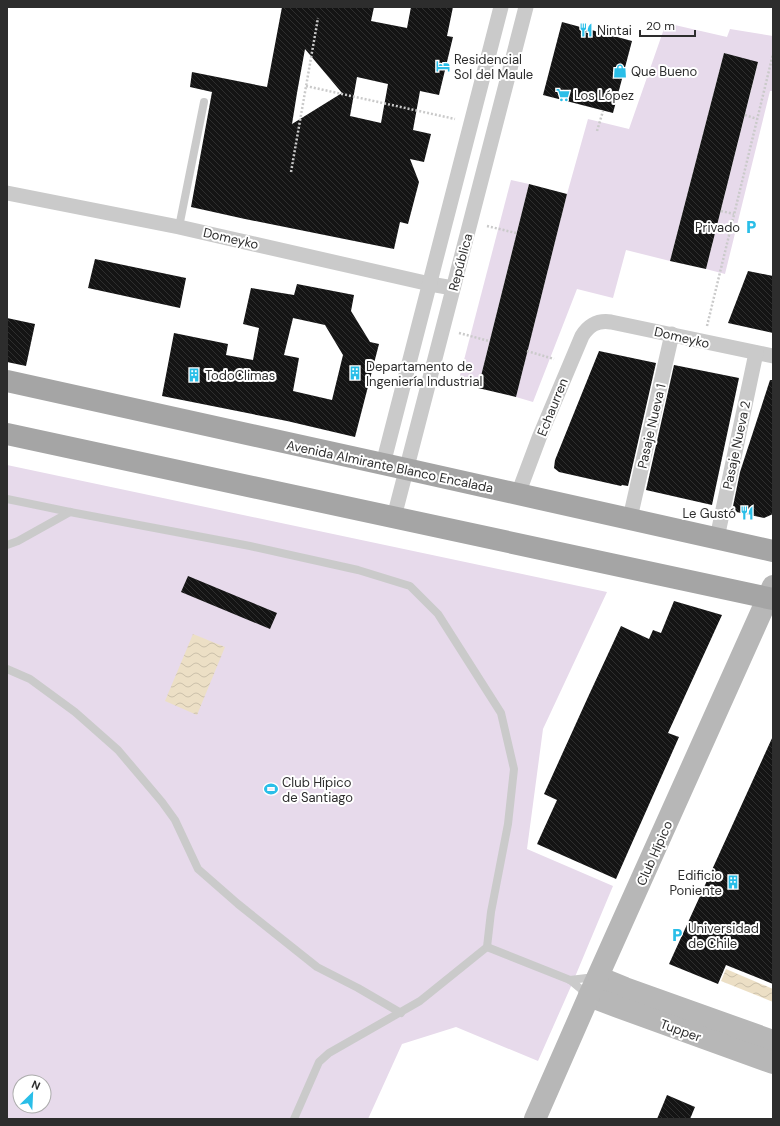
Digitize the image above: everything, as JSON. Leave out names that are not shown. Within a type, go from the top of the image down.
[{"type":"main road","name":"Avenida Almirante Blanco Encalada","points":[[7,381],[630,518],[773,551]]},
{"type":"main road","points":[[7,434],[394,517],[771,595]]},
{"type":"main road","name":"Club Hípico","points":[[534,1119],[771,595]]},
{"type":"main road","name":"Tupper","points":[[598,976],[625,988],[773,1041]]},
{"type":"main road","name":"Tupper","points":[[589,996],[618,1008],[773,1063]]},
{"type":"street","name":"República","points":[[383,464],[501,7]]},
{"type":"street","name":"República","points":[[394,517],[526,7]]},
{"type":"street","name":"Domeyko","points":[[7,193],[179,227],[453,288]]},
{"type":"street","name":"Domeyko","points":[[592,325],[604,321],[773,356]]},
{"type":"street","name":"Echaurren","points":[[518,494],[582,336],[587,328],[592,325]]},
{"type":"street","name":"Pasaje Nueva 1","points":[[630,518],[672,334]]},
{"type":"street","name":"Pasaje Nueva 2","points":[[717,538],[756,353]]},
{"type":"lane","points":[[179,227],[204,102]]},
{"type":"lane","points":[[7,499],[250,546],[358,570],[410,586],[438,614],[501,713],[514,769],[508,824],[491,912],[487,947],[420,1001],[329,1053],[319,1062],[294,1119]]},
{"type":"lane","points":[[7,545],[18,541],[70,512]]},
{"type":"lane","points":[[7,669],[36,683],[75,712],[118,750],[162,802],[174,820],[198,869],[238,904],[317,966],[400,1013]]},
{"type":"lane","points":[[487,947],[570,980],[589,996]]},
{"type":"lane","points":[[570,980],[598,976]]},
{"type":"path","points":[[291,172],[318,18]]},
{"type":"path","points":[[709,319],[773,54]]},
{"type":"path","points":[[306,86],[472,122]]},
{"type":"path","points":[[597,131],[603,111]]},
{"type":"path","points":[[745,115],[757,119]]},
{"type":"path","points":[[721,211],[734,214]]},
{"type":"path","points":[[498,229],[516,233]]},
{"type":"path","points":[[470,336],[489,341]]},
{"type":"path","points":[[527,351],[550,358]]},
{"type":"shaded area","points":[[666,23],[727,37],[730,29],[773,36],[773,91],[770,91],[725,274],[706,269],[758,63],[724,53],[670,261],[626,250],[613,298],[577,289],[533,402],[516,397],[567,194],[588,119],[629,129]]},
{"type":"shaded area","points":[[511,180],[529,184],[478,388],[458,383]]},
{"type":"shaded area","name":"Club Hípico de Santiago","points":[[7,465],[607,592],[543,729],[527,849],[613,886],[538,1061],[456,1027],[402,1044],[368,1119],[7,1119]]},
{"type":"water","points":[[193,634],[225,647],[197,715],[165,701]]},
{"type":"water","points":[[726,969],[773,989],[773,1002],[721,981]]},
{"type":"building","points":[[282,7],[374,7],[371,21],[407,28],[411,7],[453,7],[447,36],[453,37],[439,95],[420,91],[413,130],[431,134],[424,162],[410,159],[419,182],[408,224],[400,222],[394,249],[191,207],[212,92],[190,87],[192,72],[267,87]],"holes":[[[305,49],[342,93],[292,124],[297,93]],[[357,77],[388,84],[381,123],[350,116]]]},
{"type":"building","points":[[562,22],[632,41],[613,113],[543,95]]},
{"type":"building","points":[[724,53],[758,62],[706,269],[670,261]]},
{"type":"building","points":[[529,184],[567,194],[516,397],[478,388]]},
{"type":"building","points":[[95,259],[186,278],[180,308],[88,288]]},
{"type":"building","points":[[748,271],[773,276],[773,333],[728,323]]},
{"type":"building","points":[[297,284],[354,295],[351,311],[370,342],[379,344],[355,437],[287,421],[162,396],[174,333],[228,344],[226,355],[253,360],[259,328],[243,324],[251,288],[294,295]],"holes":[[[293,318],[325,325],[343,355],[332,400],[293,391],[299,358],[284,355]]]},
{"type":"building","points":[[7,318],[35,324],[26,366],[7,362]]},
{"type":"building","points":[[599,351],[656,363],[628,486],[621,486],[559,472],[554,468],[555,460]]},
{"type":"building","points":[[674,365],[739,378],[712,505],[646,490]]},
{"type":"building","points":[[770,380],[773,380],[773,514],[764,518],[732,511],[740,472]]},
{"type":"building","points":[[188,576],[277,613],[270,629],[181,592]]},
{"type":"building","points":[[674,601],[722,615],[668,733],[679,737],[616,879],[537,844],[557,800],[544,794],[621,626],[649,639],[653,630],[661,633]]},
{"type":"building","name":"Edificio Poniente","points":[[773,736],[773,984],[726,965],[718,984],[669,964]]},
{"type":"building","points":[[667,1095],[695,1107],[690,1119],[657,1119]]},
{"type":"place","name":"Nintai","points":[[586,30]]},
{"type":"place","name":"Residencial Sol del Maule","points":[[443,66]]},
{"type":"place","name":"Que Bueno","points":[[620,71]]},
{"type":"place","name":"Los López","points":[[563,95]]},
{"type":"place","name":"Privado","points":[[751,227]]},
{"type":"place","name":"Departamento de Ingeniería Industrial","points":[[355,373]]},
{"type":"place","name":"TodoClimas","points":[[194,375]]},
{"type":"place","name":"Le Gustó","points":[[747,513]]},
{"type":"place","name":"Club Hípico de Santiago","points":[[271,789]]},
{"type":"place","name":"Edificio Poniente","points":[[733,882]]},
{"type":"place","name":"Universidad de Chile","points":[[677,935]]}]
